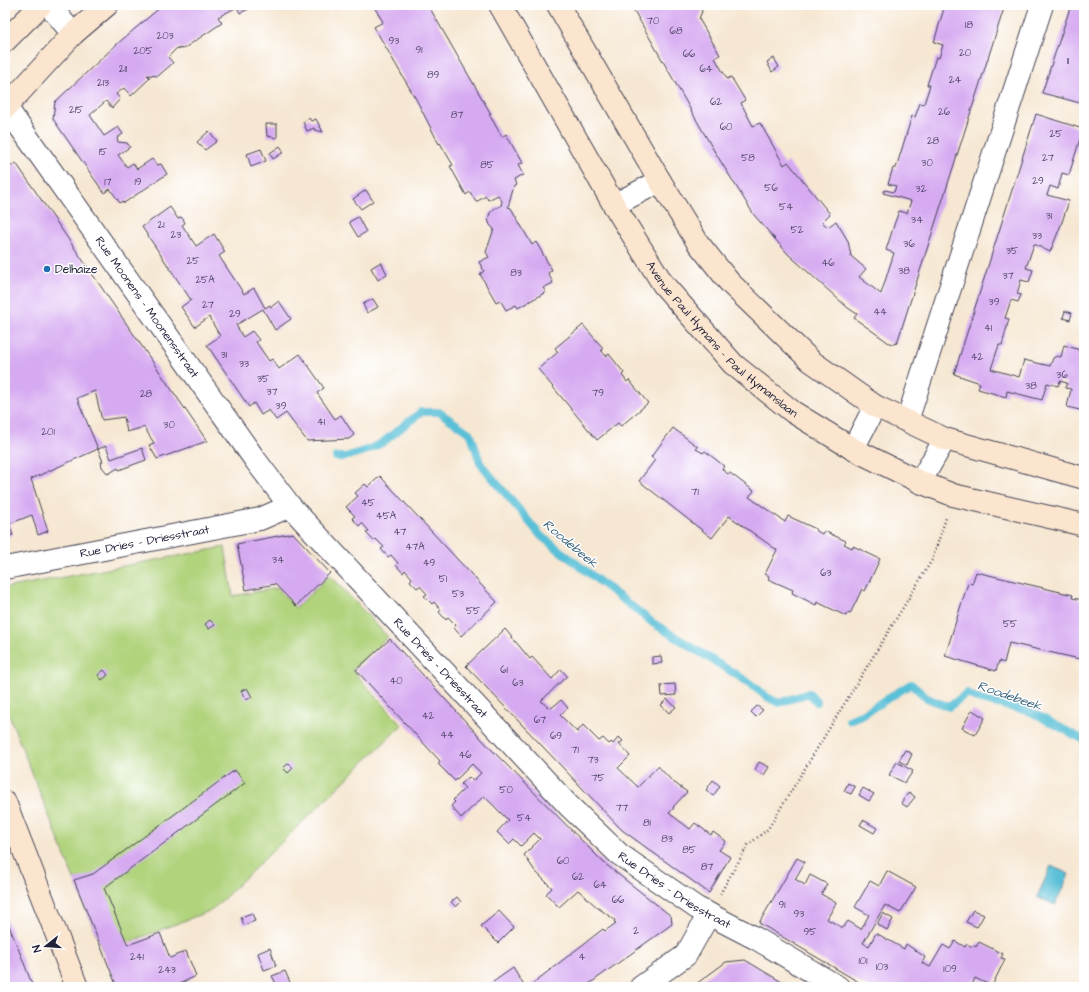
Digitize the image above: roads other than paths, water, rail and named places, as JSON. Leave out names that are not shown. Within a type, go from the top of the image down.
[{"type":"main road","points":[[5,41],[41,5]]},
{"type":"main road","points":[[6,107],[73,34],[107,5]]},
{"type":"main road","name":"Avenue Paul Hymans - Paul Hymanslaan","points":[[500,5],[614,205],[663,284],[733,364],[793,412],[853,449],[920,482],[953,495],[1084,525]]},
{"type":"main road","points":[[558,5],[660,181],[698,243],[730,283],[811,360],[876,406],[945,439],[1084,478]]},
{"type":"main road","points":[[5,802],[77,987]]},
{"type":"street","points":[[49,5],[73,34]]},
{"type":"street","points":[[907,421],[1042,5]]},
{"type":"street","name":"Rue Moonens - Moonensstraat","points":[[6,107],[256,461],[290,506]]},
{"type":"street","points":[[614,205],[660,181]]},
{"type":"street","points":[[853,449],[876,406]]},
{"type":"street","points":[[920,482],[945,439]]},
{"type":"street","name":"Rue Dries - Driesstraat","points":[[5,568],[260,519],[290,506],[569,806],[620,854],[697,908],[757,939],[838,987]]},
{"type":"street","points":[[641,987],[686,954],[709,914]]},
{"type":"water","points":[[1051,866],[1069,874],[1055,905],[1037,897]]},
{"type":"waterway","name":"Roodebeek","points":[[336,457],[345,457],[367,450],[382,443],[421,412],[439,412],[471,434],[480,463],[541,536],[653,623],[748,682],[767,697],[779,703],[809,693],[817,702]]},
{"type":"waterway","name":"Roodebeek","points":[[849,720],[863,714],[911,684],[927,698],[949,707],[967,693],[980,700],[1029,711],[1084,740]]},
{"type":"place","name":"Delhaize","points":[[47,269]]}]
